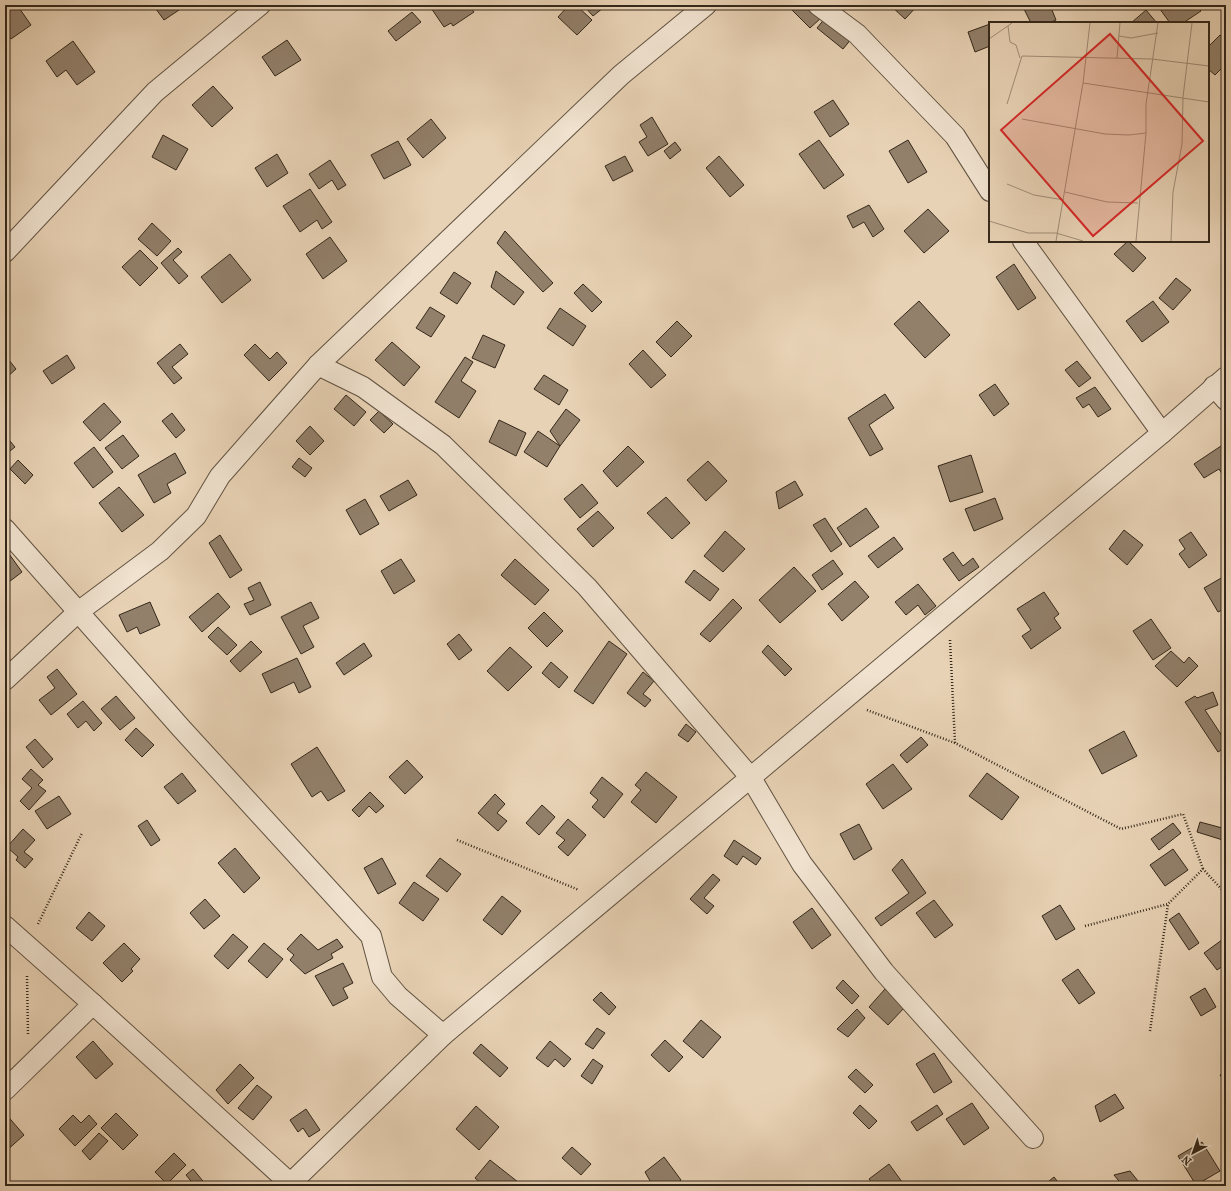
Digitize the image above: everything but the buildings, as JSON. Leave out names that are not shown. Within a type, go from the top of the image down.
[{"type":"street","points":[[5,252],[155,92],[260,5]]},
{"type":"street","points":[[5,680],[78,612],[160,551],[196,516],[220,476],[318,365],[621,75],[706,5]]},
{"type":"street","points":[[818,5],[857,34],[955,136],[989,189]]},
{"type":"street","points":[[1024,242],[1162,433]]},
{"type":"street","points":[[318,365],[363,386],[443,445],[587,587],[751,778],[802,864],[884,972],[1033,1138]]},
{"type":"street","points":[[5,926],[93,1004],[291,1185],[443,1035],[1162,433],[1222,388]]},
{"type":"street","points":[[5,529],[181,728],[371,936],[382,977],[398,996],[443,1035]]},
{"type":"street","points":[[5,1090],[93,1004]]},
{"type":"path","points":[[948,612],[955,743]]},
{"type":"path","points":[[843,701],[955,743],[1121,829],[1182,814],[1203,869],[1226,894]]},
{"type":"path","points":[[457,840],[604,900]]},
{"type":"path","points":[[1086,926],[1168,904],[1203,869]]},
{"type":"path","points":[[1150,1031],[1168,904]]}]
